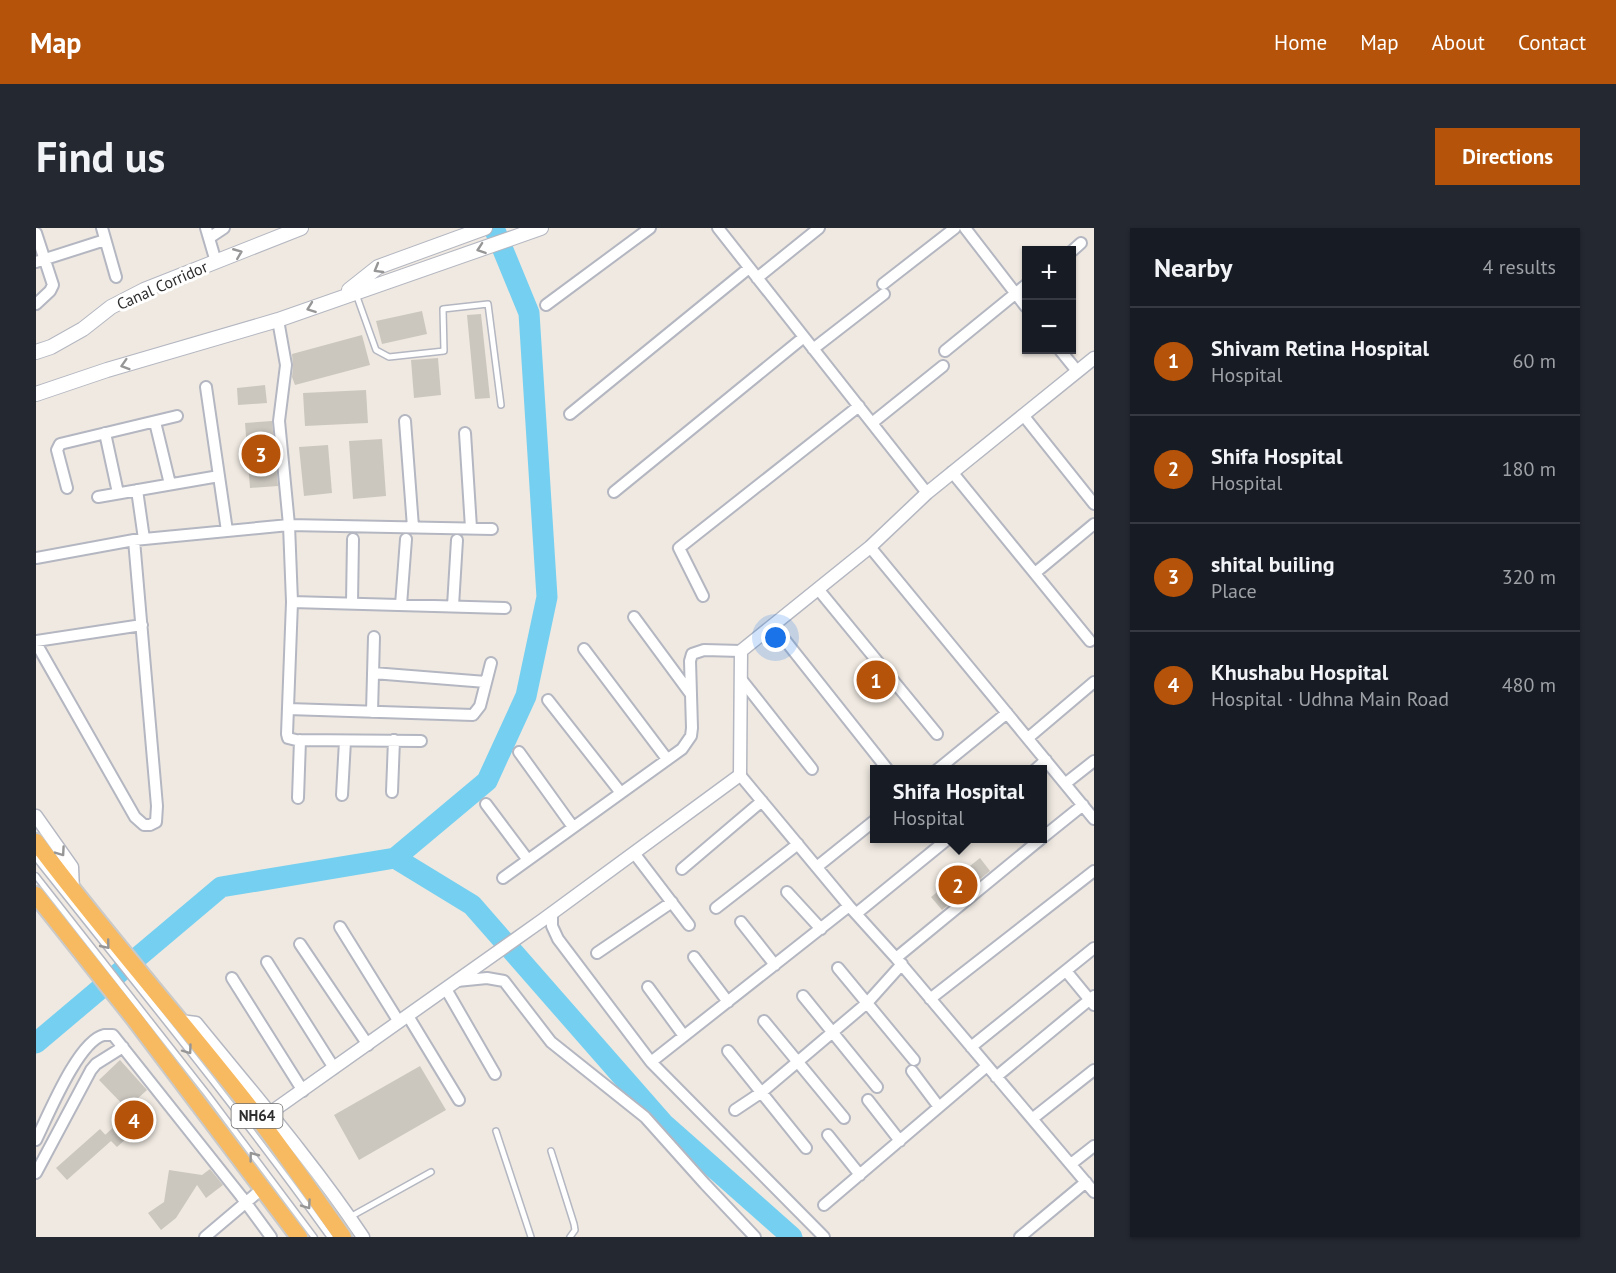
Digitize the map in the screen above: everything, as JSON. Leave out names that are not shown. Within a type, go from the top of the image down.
[{"type":"highway","name":"NH64","points":[[36,842],[73,896],[159,1002],[180,1021],[265,1117],[343,1237]]},
{"type":"highway","name":"NH64","points":[[36,895],[137,1013],[299,1237]]},
{"type":"main road","points":[[341,297],[378,267],[485,228]]},
{"type":"main road","name":"Canal Corridor","points":[[37,348],[51,347],[83,329],[111,308],[144,290],[216,262],[279,232],[298,229]]},
{"type":"main road","points":[[36,394],[107,370],[278,320],[539,229]]},
{"type":"street","points":[[36,304],[50,291],[52,285],[41,261],[36,231],[41,228]]},
{"type":"street","points":[[102,228],[116,277]]},
{"type":"street","points":[[216,262],[207,233],[224,228]]},
{"type":"street","points":[[546,305],[650,228]]},
{"type":"street","points":[[718,228],[927,493]]},
{"type":"street","points":[[758,278],[819,228]]},
{"type":"street","points":[[813,349],[955,228]]},
{"type":"street","points":[[965,228],[1022,301]]},
{"type":"street","points":[[41,261],[105,240]]},
{"type":"street","points":[[1076,247],[1082,243]]},
{"type":"street","points":[[570,414],[749,267]]},
{"type":"street","points":[[945,351],[1022,288]]},
{"type":"street","points":[[278,320],[286,365],[286,380],[278,414],[289,525],[292,602],[288,738],[421,741]]},
{"type":"street","points":[[614,492],[804,337]]},
{"type":"street","points":[[503,878],[682,748],[691,736],[690,661],[695,652],[704,650],[741,651],[870,547],[952,472],[1088,366],[1067,354]]},
{"type":"street","points":[[872,423],[943,366]]},
{"type":"street","points":[[206,387],[227,531]]},
{"type":"street","points":[[704,596],[679,548],[859,406]]},
{"type":"street","points":[[1023,415],[1094,504]]},
{"type":"street","points":[[67,488],[57,447],[64,443],[177,416]]},
{"type":"street","points":[[405,421],[413,527]]},
{"type":"street","points":[[154,422],[170,484]]},
{"type":"street","points":[[105,433],[118,493]]},
{"type":"street","points":[[465,433],[471,528]]},
{"type":"street","points":[[952,472],[1090,642]]},
{"type":"street","points":[[98,497],[219,476]]},
{"type":"street","points":[[137,490],[141,625],[157,806],[156,822],[150,825],[144,825],[135,817],[36,642],[141,625]]},
{"type":"street","points":[[1035,573],[1094,524]]},
{"type":"street","points":[[36,558],[139,540],[289,525],[492,529]]},
{"type":"street","points":[[352,603],[354,539]]},
{"type":"street","points":[[401,605],[406,539]]},
{"type":"street","points":[[453,606],[457,540]]},
{"type":"street","points":[[870,547],[1094,819]]},
{"type":"street","points":[[818,589],[937,734]]},
{"type":"street","points":[[292,602],[505,608]]},
{"type":"street","points":[[634,617],[690,693]]},
{"type":"street","points":[[773,625],[884,765]]},
{"type":"street","points":[[372,712],[374,637]]},
{"type":"street","points":[[584,648],[667,759]]},
{"type":"street","points":[[741,651],[740,776],[1094,1192]]},
{"type":"street","points":[[288,709],[473,715],[480,706],[491,663]]},
{"type":"street","points":[[374,673],[486,682]]},
{"type":"street","points":[[741,678],[812,770]]},
{"type":"street","points":[[1028,738],[1094,682]]},
{"type":"street","points":[[548,700],[621,793]]},
{"type":"street","points":[[943,765],[1007,713]]},
{"type":"street","points":[[298,798],[300,740]]},
{"type":"street","points":[[392,792],[394,740]]},
{"type":"street","points":[[342,795],[345,741]]},
{"type":"street","points":[[519,752],[573,827]]},
{"type":"street","points":[[1040,765],[1046,760]]},
{"type":"street","points":[[1066,783],[1094,761]]},
{"type":"street","points":[[363,1237],[350,1217],[265,1117],[740,776]]},
{"type":"street","points":[[682,869],[762,801]]},
{"type":"street","points":[[486,804],[528,860]]},
{"type":"street","points":[[1047,834],[1083,805]]},
{"type":"street","points":[[36,816],[72,867],[73,896]]},
{"type":"street","points":[[818,866],[870,824]]},
{"type":"street","points":[[651,1062],[820,929],[853,909],[942,843]]},
{"type":"street","points":[[735,1110],[762,1092],[867,1003],[899,961],[1036,843]]},
{"type":"street","points":[[716,908],[798,844]]},
{"type":"street","points":[[634,852],[689,925]]},
{"type":"street","points":[[930,999],[1094,871]]},
{"type":"street","points":[[787,892],[820,929]]},
{"type":"street","points":[[597,953],[672,902]]},
{"type":"street","points":[[548,916],[558,939],[651,1062],[824,1237]]},
{"type":"street","points":[[741,922],[775,964]]},
{"type":"street","points":[[340,927],[459,1100]]},
{"type":"street","points":[[300,944],[368,1045]]},
{"type":"street","points":[[971,1047],[1094,948]]},
{"type":"street","points":[[694,957],[728,1002]]},
{"type":"street","points":[[267,962],[334,1068]]},
{"type":"street","points":[[838,968],[913,1066],[939,1107]]},
{"type":"street","points":[[996,1077],[1092,1000],[1066,971]]},
{"type":"street","points":[[232,978],[303,1091]]},
{"type":"street","points":[[456,981],[487,978],[504,981],[551,1042],[645,1117],[755,1237]]},
{"type":"street","points":[[648,987],[684,1036]]},
{"type":"street","points":[[446,989],[495,1074]]},
{"type":"street","points":[[802,996],[878,1087]]},
{"type":"street","points":[[764,1022],[844,1118]]},
{"type":"street","points":[[36,1140],[71,1068],[88,1045],[102,1035],[113,1035],[271,1237]]},
{"type":"street","points":[[36,1173],[91,1070],[96,1064],[123,1047]]},
{"type":"street","points":[[728,1051],[806,1148]]},
{"type":"street","points":[[824,1205],[987,1066]]},
{"type":"street","points":[[1032,1119],[1094,1070]]},
{"type":"street","points":[[868,1100],[900,1141]]},
{"type":"street","points":[[828,1135],[860,1175]]},
{"type":"street","points":[[1071,1164],[1094,1146]]},
{"type":"street","points":[[1020,1237],[1086,1182]]},
{"type":"street","points":[[205,1237],[263,1188]]},
{"type":"lane","points":[[356,292],[376,350],[389,357],[444,351],[443,309],[488,304],[501,405]]},
{"type":"lane","points":[[36,858],[73,896]]},
{"type":"lane","points":[[36,876],[49,910]]},
{"type":"lane","points":[[159,1002],[205,1073],[292,1184],[330,1237]]},
{"type":"lane","points":[[137,1013],[314,1237]]},
{"type":"lane","points":[[496,1131],[531,1237]]},
{"type":"lane","points":[[551,1151],[574,1224],[575,1230],[570,1237]]},
{"type":"lane","points":[[350,1217],[431,1172]]},
{"type":"building","points":[[422,311],[427,334],[382,344],[376,321]]},
{"type":"building","points":[[481,314],[490,398],[475,399],[467,315]]},
{"type":"building","points":[[362,335],[370,365],[295,385],[292,377],[292,354]]},
{"type":"building","points":[[438,358],[441,395],[414,398],[411,360]]},
{"type":"building","points":[[265,385],[267,403],[238,405],[237,388]]},
{"type":"building","points":[[366,390],[368,423],[305,426],[303,393]]},
{"type":"building","points":[[272,421],[278,486],[250,488],[245,423]]},
{"type":"building","points":[[382,439],[386,496],[353,499],[349,441]]},
{"type":"building","points":[[328,445],[332,493],[304,496],[299,447]]},
{"type":"building","points":[[878,673],[883,680],[868,695],[862,689]]},
{"type":"building","points":[[980,858],[990,871],[942,910],[931,897]]},
{"type":"building","points":[[120,1060],[147,1090],[135,1101],[150,1117],[117,1147],[105,1135],[130,1112],[99,1080]]},
{"type":"building","points":[[420,1066],[446,1110],[359,1160],[334,1115]]},
{"type":"building","points":[[100,1129],[111,1141],[67,1180],[56,1168]]},
{"type":"building","points":[[210,1169],[223,1185],[206,1198],[197,1185],[176,1218],[161,1230],[148,1213],[164,1202],[169,1170],[202,1175]]},
{"type":"waterway","points":[[395,858],[487,781],[526,696],[547,597],[529,313],[494,228]]},
{"type":"waterway","points":[[36,1043],[221,887],[395,858],[472,905],[663,1123],[792,1237]]},
{"type":"place","name":"shital builing","points":[[261,454]]},
{"type":"place","name":"Shivam Retina Hospital","points":[[876,680]]},
{"type":"place","name":"Shifa Hospital","points":[[958,885]]},
{"type":"place","name":"Khushabu Hospital","points":[[134,1120]]}]
